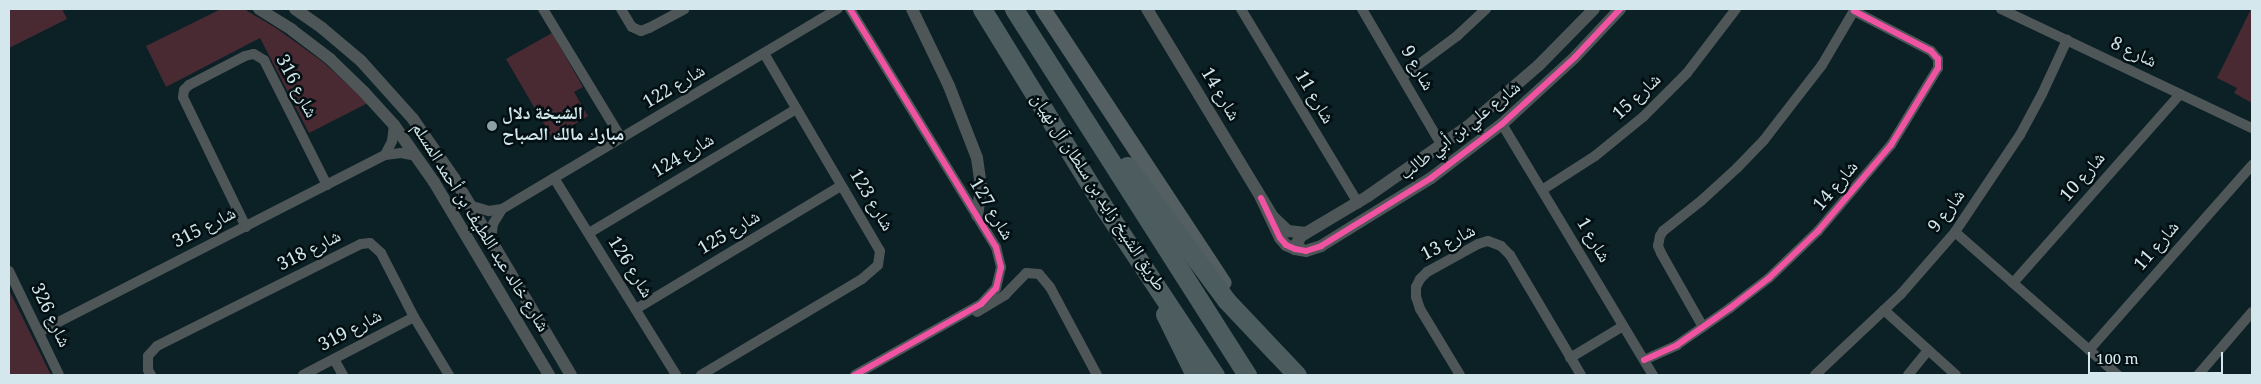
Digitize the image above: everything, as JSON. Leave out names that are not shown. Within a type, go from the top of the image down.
[{"type":"highway","name":"طريق الشيخ زايد بن سلطان آل نهيان","points":[[982,9],[1105,209],[1215,375]]},
{"type":"highway","name":"طريق الشيخ زايد بن سلطان آل نهيان","points":[[1014,9],[1046,63],[1247,375]]},
{"type":"highway","points":[[1046,63],[1097,126],[1204,272],[1250,328],[1297,375]]},
{"type":"highway","points":[[1149,274],[1174,336],[1195,375]]},
{"type":"main road","points":[[1043,9],[1235,300],[1250,328]]},
{"type":"street","name":"شارع خالد عبد اللطيف بن أحمد المسلم","points":[[259,9],[330,59],[394,125],[417,156],[549,375]]},
{"type":"street","name":"شارع خالد عبد اللطيف بن أحمد المسلم","points":[[295,9],[338,41],[379,79],[414,119],[441,158],[571,375]]},
{"type":"street","points":[[543,9],[621,138]]},
{"type":"street","points":[[621,9],[632,27],[641,31],[684,9]]},
{"type":"street","name":"شارع 122","points":[[502,209],[838,9]]},
{"type":"street","name":"شارع 127","points":[[850,9],[988,234],[994,257],[993,276],[986,293],[963,316],[855,375]]},
{"type":"street","points":[[912,9],[949,86],[977,158],[981,188],[977,216]]},
{"type":"street","name":"شارع 14","points":[[1147,9],[1273,217],[1285,229],[1295,233],[1306,233]]},
{"type":"street","name":"شارع 11","points":[[1241,9],[1363,200]]},
{"type":"street","name":"شارع 9","points":[[1362,9],[1442,146]]},
{"type":"street","points":[[1402,77],[1456,36],[1486,9]]},
{"type":"street","points":[[1594,9],[1603,12],[1608,23]]},
{"type":"street","name":"شارع علي بن أبي طالب","points":[[1306,233],[1363,200],[1442,146],[1516,86],[1594,9]]},
{"type":"street","name":"شارع علي بن أبي طالب","points":[[1301,250],[1322,246],[1431,178],[1502,124],[1554,78],[1620,9]]},
{"type":"street","name":"شارع 15","points":[[1542,190],[1595,156],[1643,117],[1686,73],[1736,9]]},
{"type":"street","name":"شارع 8","points":[[2001,9],[2252,128]]},
{"type":"street","name":"شارع 14","points":[[1644,360],[1668,350],[1703,327],[1769,278],[1830,219],[1891,145],[1939,66],[1938,59],[1931,51],[1854,10],[1813,78],[1764,140],[1737,168],[1663,230],[1658,246],[1703,327]]},
{"type":"street","points":[[274,18],[298,26],[327,46],[335,45],[338,41]]},
{"type":"street","name":"شارع 9","points":[[1815,375],[1884,310],[1955,232],[2025,126],[2067,40]]},
{"type":"street","name":"شارع 316","points":[[246,227],[182,97],[184,90],[189,85],[245,56],[254,54],[264,60],[327,185]]},
{"type":"street","name":"شارع 123","points":[[701,375],[862,279],[878,264],[880,251],[764,54]]},
{"type":"street","name":"شارع 10","points":[[2013,283],[2180,94]]},
{"type":"street","name":"شارع 124","points":[[589,233],[796,109]]},
{"type":"street","name":"شارع 1","points":[[1502,124],[1653,375]]},
{"type":"street","points":[[385,155],[392,141],[394,125]]},
{"type":"street","name":"شارع 315","points":[[39,332],[385,155],[417,156]]},
{"type":"street","name":"شارع 11","points":[[2089,350],[2252,165]]},
{"type":"street","name":"شارع 126","points":[[554,178],[676,375]]},
{"type":"street","name":"شارع 125","points":[[636,309],[841,186]]},
{"type":"street","name":"شارع 14","points":[[1261,198],[1282,240],[1292,248],[1301,250]]},
{"type":"street","points":[[1363,200],[1366,208],[1372,213],[1378,212]]},
{"type":"street","points":[[469,205],[488,211],[502,209]]},
{"type":"street","points":[[491,242],[493,224],[502,209]]},
{"type":"street","points":[[1955,232],[2118,375]]},
{"type":"street","points":[[1301,250],[1297,241],[1306,233]]},
{"type":"street","name":"شارع 13","points":[[1460,375],[1420,309],[1416,297],[1416,287],[1420,279],[1427,272],[1482,242],[1497,243],[1507,252],[1581,375]]},
{"type":"street","name":"شارع 318","points":[[151,375],[148,370],[148,356],[157,346],[360,244],[370,243],[381,253],[414,317],[449,375]]},
{"type":"street","name":"شارع 326","points":[[9,271],[60,375]]},
{"type":"street","points":[[963,316],[978,312],[999,300],[1026,273],[1039,274],[1050,287],[1097,375]]},
{"type":"street","points":[[1884,310],[1956,375]]},
{"type":"street","points":[[2198,375],[2252,312]]},
{"type":"street","name":"شارع 319","points":[[304,375],[414,317]]},
{"type":"street","points":[[1570,358],[1623,326]]},
{"type":"street","points":[[1908,375],[1928,350]]},
{"type":"street","points":[[334,360],[344,375]]},
{"type":"shaded area","points":[[9,9],[62,9],[67,19],[9,48]]},
{"type":"shaded area","points":[[221,9],[244,9],[276,28],[323,62],[368,103],[309,133],[260,38],[166,87],[146,46]]},
{"type":"shaded area","points":[[2251,9],[2252,103],[2234,93],[2237,88],[2217,78]]},
{"type":"shaded area","points":[[552,33],[583,87],[574,92],[588,116],[552,138],[506,59]]},
{"type":"shaded area","points":[[9,290],[51,375],[9,375]]},
{"type":"cycle path","points":[[850,9],[996,247],[1001,267],[996,288],[981,304],[855,375]]},
{"type":"cycle path","points":[[1261,198],[1280,238],[1286,245],[1306,251],[1321,246],[1431,178],[1502,124],[1575,57],[1620,9]]},
{"type":"cycle path","points":[[1644,360],[1677,345],[1730,308],[1769,278],[1818,231],[1891,145],[1938,68],[1938,59],[1931,51],[1854,11]]},
{"type":"place","name":"الشيخة دلال مبارك مالك الصباح","points":[[492,126]]}]
